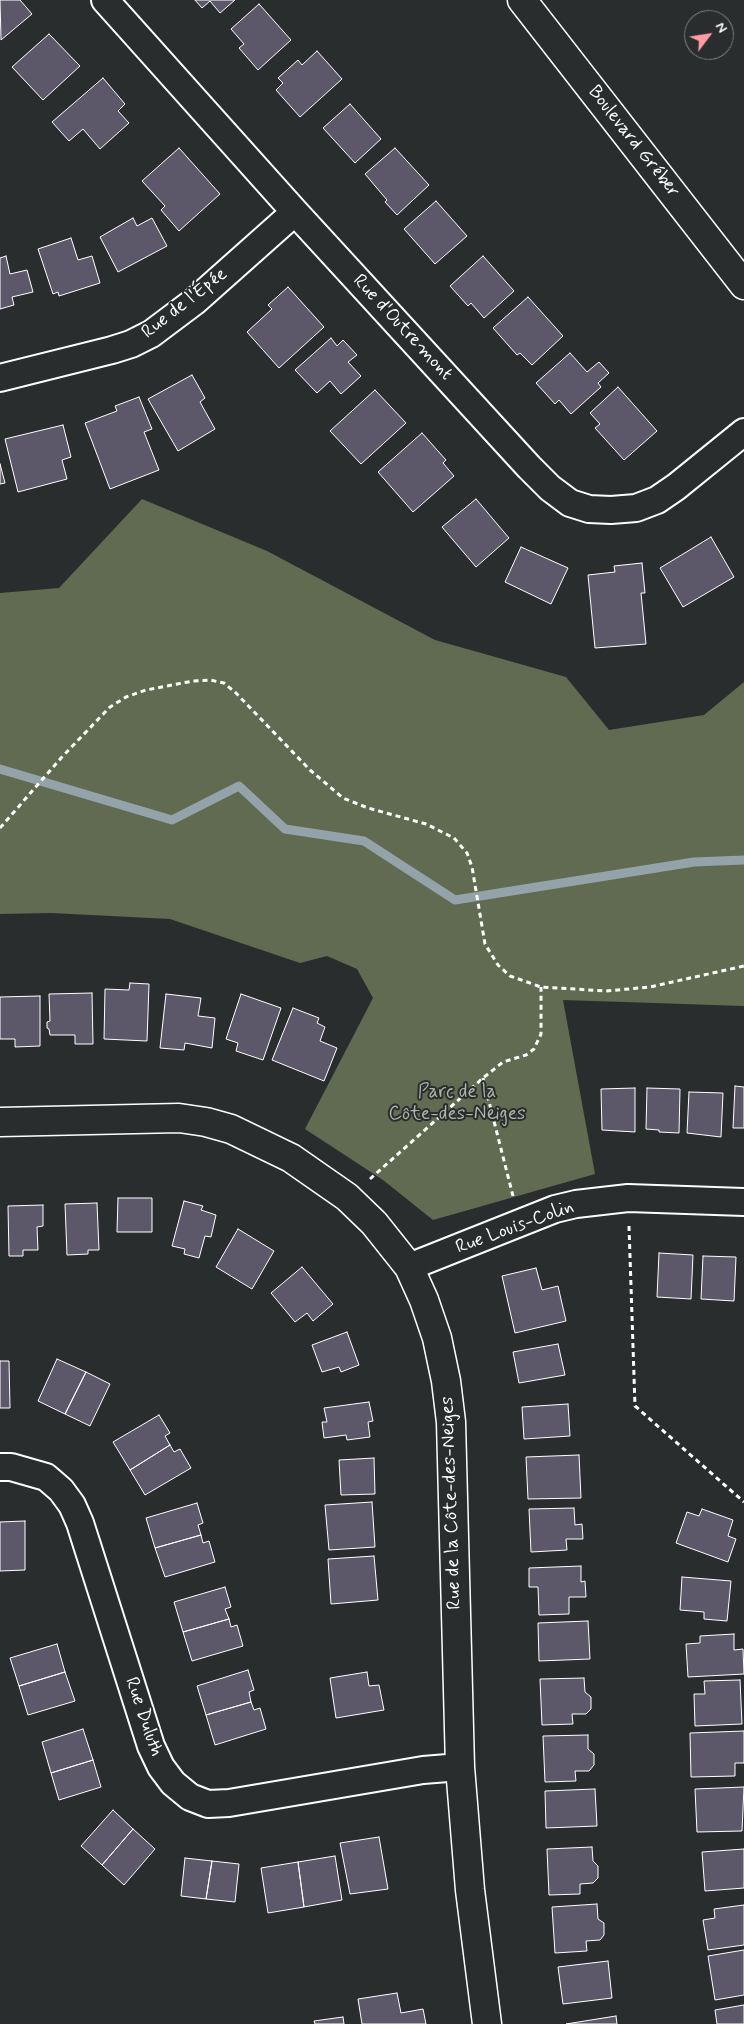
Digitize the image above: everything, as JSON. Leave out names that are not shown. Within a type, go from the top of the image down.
[{"type":"street","name":"Rue d'Outremont","points":[[105,0],[295,212],[529,467],[550,488],[570,502],[589,509],[611,510],[636,508],[657,500],[744,432]]},
{"type":"street","name":"Boulevard Gréber","points":[[522,0],[744,285]]},
{"type":"street","name":"Rue de l'Épée","points":[[0,378],[112,350],[152,334],[195,301],[295,212]]},
{"type":"street","name":"Rue de la Côte-des-Neiges","points":[[0,1122],[179,1118],[206,1122],[231,1130],[290,1158],[347,1197],[374,1223],[409,1268],[424,1300],[437,1338],[446,1381],[451,1422],[460,1767],[471,1900],[487,2024]]},
{"type":"street","name":"Rue Louis-Colin","points":[[409,1268],[555,1210],[576,1204],[628,1198],[744,1202]]},
{"type":"street","name":"Rue Duluth","points":[[0,1467],[12,1467],[46,1477],[61,1490],[72,1505],[80,1523],[151,1746],[161,1767],[173,1783],[190,1797],[208,1804],[229,1804],[423,1770],[460,1767]]},
{"type":"path","points":[[0,828],[24,798],[110,707],[126,697],[146,690],[194,680],[210,680],[224,683],[254,709],[326,786],[343,798],[368,808],[426,824],[454,838],[467,852],[472,867],[485,944],[498,965],[510,976],[541,987],[606,991],[650,987],[744,966]]},
{"type":"path","points":[[370,1179],[483,1078],[504,1062],[526,1055],[534,1049],[541,1034],[541,987]]},
{"type":"path","points":[[483,1078],[520,1224]]},
{"type":"path","points":[[628,1198],[635,1406],[744,1502]]},
{"type":"green space","name":"Parc de la Côte-des-Neiges","points":[[142,499],[267,551],[435,640],[566,677],[609,730],[704,715],[744,682],[744,1006],[563,1000],[595,1174],[433,1220],[383,1180],[305,1129],[373,998],[357,969],[327,956],[300,963],[170,919],[51,913],[0,914],[0,593],[59,588]]},
{"type":"building","points":[[0,0],[20,0],[32,14],[1,40]]},
{"type":"building","points":[[195,0],[235,0],[220,13],[210,1],[202,8]]},
{"type":"building","points":[[259,4],[291,40],[258,70],[239,48],[244,44],[231,29]]},
{"type":"building","points":[[49,34],[80,66],[43,100],[12,67]]},
{"type":"building","points":[[317,51],[342,79],[300,117],[276,90],[283,83],[278,78],[298,60],[302,65]]},
{"type":"building","points":[[103,78],[125,104],[118,111],[129,123],[100,149],[83,129],[69,141],[52,122]]},
{"type":"building","points":[[350,104],[381,139],[355,163],[323,128]]},
{"type":"building","points":[[179,148],[220,194],[179,231],[161,210],[165,206],[142,181]]},
{"type":"building","points":[[395,148],[429,185],[397,215],[365,174]]},
{"type":"building","points":[[436,201],[467,236],[435,264],[404,229]]},
{"type":"building","points":[[133,218],[137,226],[152,218],[167,246],[118,272],[100,237]]},
{"type":"building","points":[[71,238],[78,260],[92,256],[100,283],[59,296],[58,292],[53,294],[38,249]]},
{"type":"building","points":[[6,256],[10,274],[27,270],[33,292],[12,297],[14,305],[0,309],[0,258]]},
{"type":"building","points":[[483,256],[514,291],[484,318],[471,303],[468,306],[450,286]]},
{"type":"building","points":[[288,287],[324,327],[279,368],[247,332],[272,309],[268,305]]},
{"type":"building","points":[[528,297],[563,336],[532,365],[520,353],[517,355],[493,328]]},
{"type":"building","points":[[331,338],[337,346],[343,340],[357,355],[348,362],[361,376],[341,394],[330,381],[317,393],[295,370]]},
{"type":"building","points":[[570,353],[587,372],[599,362],[609,373],[598,383],[601,387],[571,414],[559,400],[555,404],[536,383]]},
{"type":"building","points":[[192,375],[205,398],[200,402],[215,429],[178,451],[148,399]]},
{"type":"building","points":[[618,387],[657,431],[624,460],[595,428],[600,424],[590,413]]},
{"type":"building","points":[[375,390],[406,423],[361,464],[330,431]]},
{"type":"building","points":[[139,397],[152,429],[144,432],[159,470],[110,489],[85,423],[117,411],[115,406]]},
{"type":"building","points":[[63,425],[71,457],[62,460],[67,479],[18,492],[5,439]]},
{"type":"building","points":[[422,433],[446,460],[443,463],[454,476],[413,512],[378,472]]},
{"type":"building","points":[[0,464],[5,483],[0,484]]},
{"type":"building","points":[[476,499],[509,538],[476,567],[442,527]]},
{"type":"building","points":[[711,537],[734,577],[683,607],[660,568]]},
{"type":"building","points":[[521,547],[568,568],[551,604],[505,582]]},
{"type":"building","points":[[642,563],[645,593],[641,593],[646,644],[595,648],[588,575],[615,572],[614,566]]},
{"type":"building","points":[[130,983],[149,984],[147,1041],[104,1039],[105,989],[129,990]]},
{"type":"building","points":[[92,993],[93,1044],[75,1044],[75,1035],[50,1035],[47,1028],[47,1022],[50,1021],[49,994]]},
{"type":"building","points":[[166,994],[201,998],[198,1016],[215,1018],[212,1048],[185,1043],[184,1050],[160,1048]]},
{"type":"building","points":[[241,994],[281,1008],[263,1060],[236,1051],[238,1043],[226,1039]]},
{"type":"building","points":[[40,996],[40,1046],[15,1047],[15,1039],[0,1039],[0,997]]},
{"type":"building","points":[[293,1008],[319,1018],[317,1023],[325,1027],[320,1041],[337,1048],[324,1081],[272,1060]]},
{"type":"building","points":[[735,1086],[744,1087],[744,1128],[733,1128]]},
{"type":"building","points":[[635,1088],[635,1132],[602,1130],[601,1089]]},
{"type":"building","points":[[647,1088],[680,1089],[679,1133],[646,1129]]},
{"type":"building","points":[[689,1092],[723,1093],[721,1137],[687,1133]]},
{"type":"building","points":[[118,1198],[152,1198],[152,1232],[117,1232]]},
{"type":"building","points":[[184,1201],[203,1206],[201,1210],[216,1215],[211,1237],[205,1236],[199,1258],[184,1254],[185,1249],[172,1246]]},
{"type":"building","points":[[97,1203],[99,1250],[88,1250],[88,1254],[67,1255],[65,1204]]},
{"type":"building","points":[[43,1205],[43,1226],[37,1227],[38,1250],[23,1250],[23,1256],[9,1256],[8,1206]]},
{"type":"building","points":[[238,1229],[274,1251],[252,1289],[216,1267]]},
{"type":"building","points":[[659,1253],[693,1255],[691,1299],[657,1297]]},
{"type":"building","points":[[703,1256],[736,1257],[734,1301],[701,1299]]},
{"type":"building","points":[[302,1267],[333,1304],[313,1321],[307,1313],[295,1322],[271,1293]]},
{"type":"building","points":[[536,1268],[542,1290],[558,1286],[566,1321],[515,1333],[502,1276]]},
{"type":"building","points":[[347,1332],[359,1365],[341,1372],[339,1367],[322,1372],[312,1345]]},
{"type":"building","points":[[558,1344],[565,1375],[519,1383],[513,1352]]},
{"type":"building","points":[[57,1359],[86,1372],[65,1414],[38,1401]]},
{"type":"building","points":[[0,1361],[9,1361],[10,1408],[0,1408]]},
{"type":"building","points":[[86,1372],[110,1384],[90,1426],[65,1414]]},
{"type":"building","points":[[369,1402],[373,1421],[368,1422],[370,1437],[347,1440],[346,1435],[324,1438],[322,1422],[327,1422],[324,1408]]},
{"type":"building","points":[[568,1404],[570,1436],[524,1439],[522,1407]]},
{"type":"building","points":[[159,1415],[170,1433],[165,1436],[170,1445],[130,1470],[113,1442]]},
{"type":"building","points":[[170,1445],[174,1452],[180,1449],[191,1468],[145,1495],[130,1470]]},
{"type":"building","points":[[579,1455],[581,1498],[528,1499],[526,1457]]},
{"type":"building","points":[[374,1458],[375,1494],[341,1495],[339,1460]]},
{"type":"building","points":[[372,1502],[375,1547],[329,1550],[325,1505]]},
{"type":"building","points":[[197,1503],[203,1523],[198,1525],[201,1535],[155,1548],[146,1518]]},
{"type":"building","points":[[574,1508],[575,1525],[582,1524],[583,1539],[566,1539],[567,1550],[531,1552],[529,1509]]},
{"type":"building","points":[[702,1509],[733,1520],[728,1536],[736,1539],[728,1562],[676,1543],[687,1512],[699,1516]]},
{"type":"building","points":[[25,1521],[25,1570],[0,1571],[0,1522]]},
{"type":"building","points":[[201,1535],[203,1543],[209,1541],[215,1562],[165,1577],[155,1548]]},
{"type":"building","points":[[374,1556],[378,1600],[331,1604],[328,1559]]},
{"type":"building","points":[[581,1566],[581,1582],[585,1581],[586,1597],[569,1597],[569,1614],[539,1615],[538,1587],[529,1587],[529,1568]]},
{"type":"building","points":[[682,1577],[731,1581],[727,1621],[704,1619],[704,1612],[680,1610]]},
{"type":"building","points":[[225,1587],[231,1607],[225,1609],[229,1619],[183,1632],[174,1602]]},
{"type":"building","points":[[229,1619],[231,1627],[237,1625],[243,1646],[192,1661],[183,1632]]},
{"type":"building","points":[[588,1621],[590,1659],[539,1661],[538,1623]]},
{"type":"building","points":[[734,1634],[734,1650],[743,1649],[744,1674],[688,1677],[686,1644],[700,1643],[700,1636]]},
{"type":"building","points":[[57,1644],[65,1672],[19,1686],[10,1658]]},
{"type":"building","points":[[248,1670],[254,1690],[249,1692],[251,1702],[206,1715],[197,1686]]},
{"type":"building","points":[[65,1672],[75,1701],[28,1715],[19,1686]]},
{"type":"building","points":[[367,1672],[369,1686],[379,1685],[384,1710],[336,1718],[330,1678]]},
{"type":"building","points":[[584,1678],[585,1692],[591,1697],[591,1709],[586,1714],[572,1714],[573,1724],[542,1725],[540,1679]]},
{"type":"building","points":[[740,1680],[742,1724],[695,1726],[694,1694],[705,1694],[704,1681]]},
{"type":"building","points":[[251,1702],[254,1710],[260,1708],[266,1729],[215,1745],[206,1715]]},
{"type":"building","points":[[83,1729],[93,1760],[51,1773],[42,1742]]},
{"type":"building","points":[[744,1731],[744,1763],[735,1763],[735,1776],[691,1777],[690,1733]]},
{"type":"building","points":[[588,1735],[588,1749],[594,1754],[594,1765],[589,1771],[575,1771],[576,1781],[545,1782],[543,1736]]},
{"type":"building","points":[[93,1760],[101,1787],[59,1800],[51,1773]]},
{"type":"building","points":[[744,1787],[742,1831],[697,1832],[695,1789]]},
{"type":"building","points":[[595,1789],[597,1826],[546,1828],[545,1791]]},
{"type":"building","points":[[113,1810],[133,1829],[102,1865],[81,1846]]},
{"type":"building","points":[[133,1829],[155,1849],[124,1885],[102,1865]]},
{"type":"building","points":[[379,1837],[388,1889],[350,1894],[340,1843]]},
{"type":"building","points":[[592,1847],[593,1861],[598,1866],[598,1878],[593,1883],[580,1884],[580,1894],[549,1895],[547,1849]]},
{"type":"building","points":[[744,1849],[744,1888],[705,1891],[702,1852]]},
{"type":"building","points":[[335,1856],[342,1900],[304,1907],[298,1862]]},
{"type":"building","points":[[185,1858],[212,1861],[206,1899],[181,1896]]},
{"type":"building","points":[[212,1861],[239,1864],[235,1902],[206,1899]]},
{"type":"building","points":[[298,1862],[304,1907],[268,1913],[261,1868]]},
{"type":"building","points":[[597,1904],[598,1919],[604,1923],[604,1935],[600,1940],[586,1941],[587,1951],[555,1953],[552,1907]]},
{"type":"building","points":[[744,1905],[744,1945],[708,1950],[703,1920],[715,1918],[714,1909]]},
{"type":"building","points":[[744,1950],[744,1995],[715,2000],[708,1956]]},
{"type":"building","points":[[608,1961],[612,1998],[563,2004],[558,1967]]},
{"type":"building","points":[[397,1993],[401,2013],[423,2009],[426,2024],[362,2024],[358,1999]]},
{"type":"building","points":[[744,2005],[744,2024],[717,2024],[715,2010]]},
{"type":"building","points":[[616,2016],[617,2024],[566,2024]]},
{"type":"building","points":[[343,2017],[344,2024],[315,2024],[314,2021]]},
{"type":"waterway","points":[[0,769],[172,820],[239,786],[285,829],[364,841],[455,900],[694,862],[744,860]]}]
